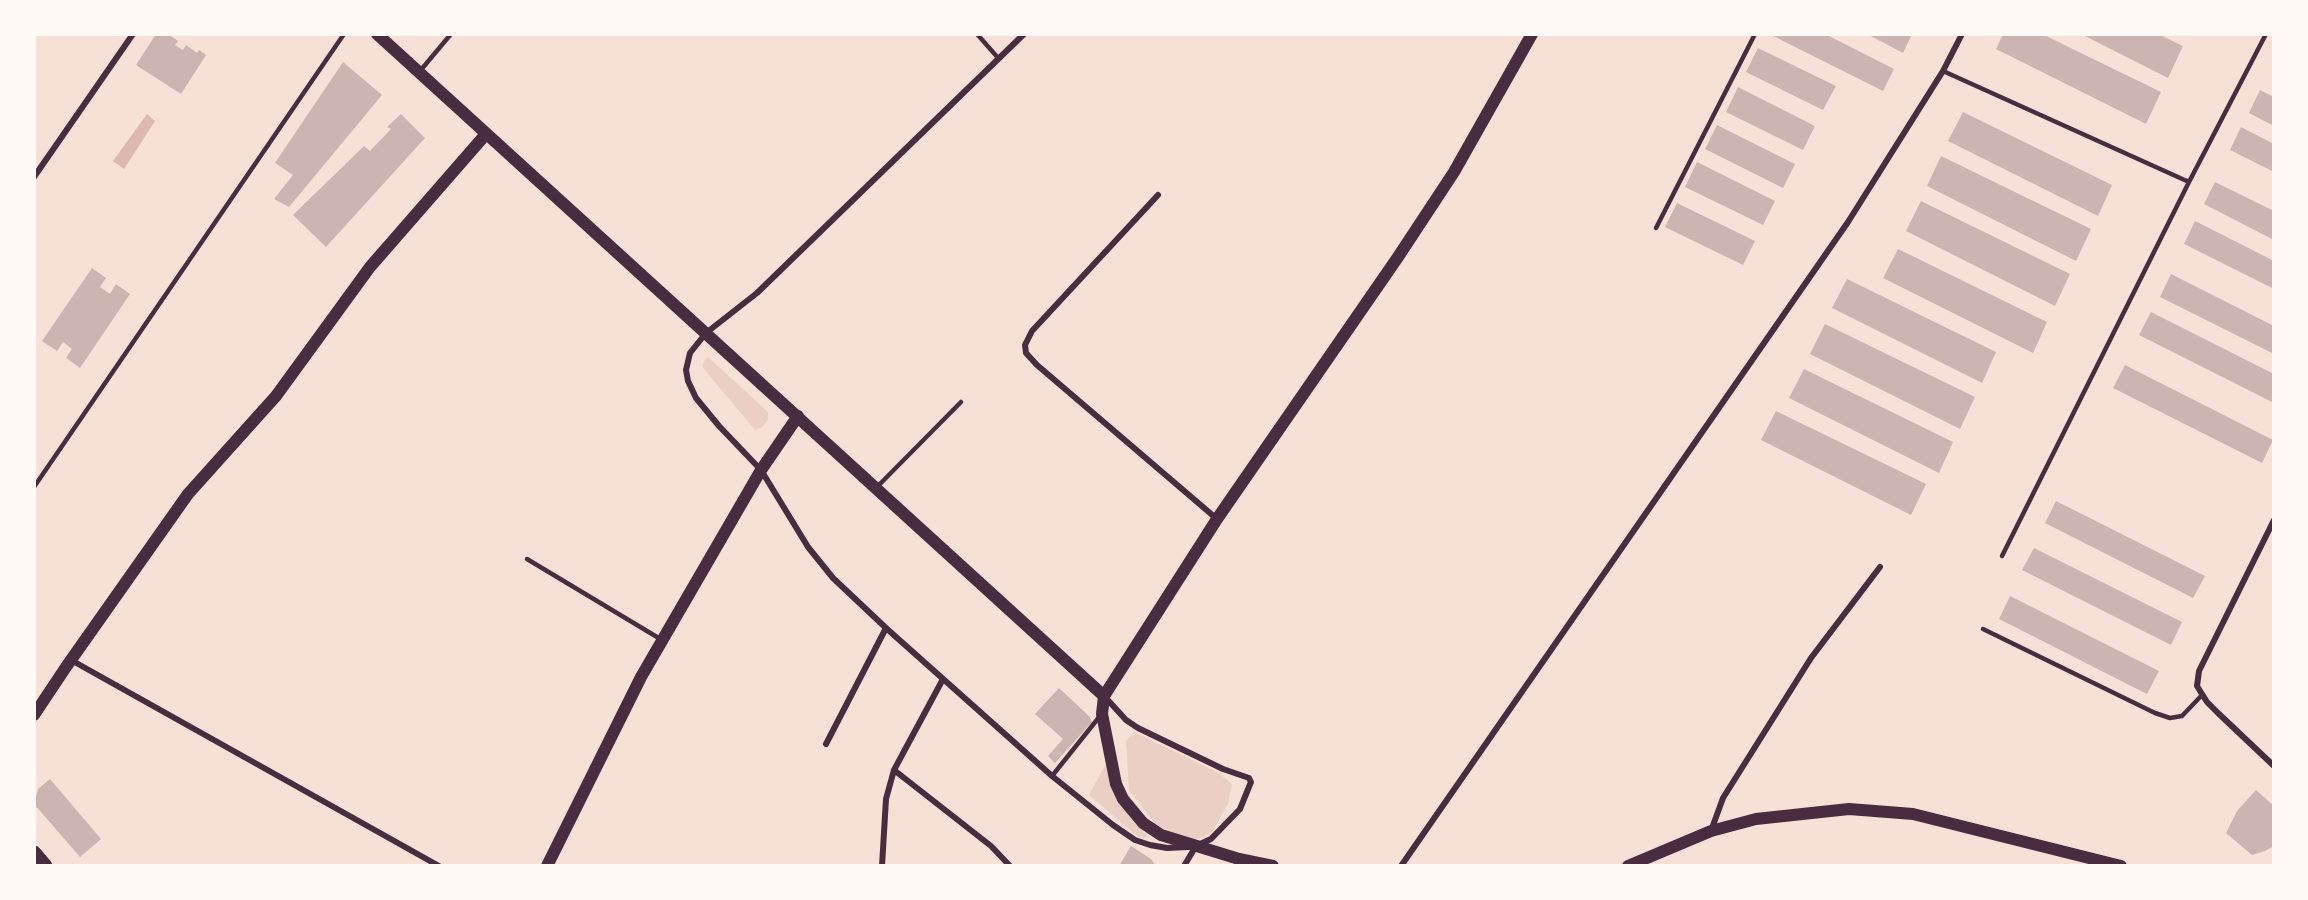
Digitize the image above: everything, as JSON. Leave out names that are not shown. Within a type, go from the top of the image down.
[{"type":"main road","points":[[377,34],[1104,696]]},
{"type":"main road","points":[[1274,866],[1161,835],[1143,823],[1123,799],[1116,784],[1102,714],[1104,696],[1217,519],[1448,182],[1532,34]]},
{"type":"main road","points":[[34,716],[70,660],[188,494],[276,396],[370,267],[486,134]]},
{"type":"main road","points":[[547,866],[640,677],[761,470],[798,416]]},
{"type":"main road","points":[[1628,866],[1711,831],[1756,819],[1849,809],[1913,814],[2121,866]]},
{"type":"main road","points":[[34,853],[45,866]]},
{"type":"street","points":[[34,177],[132,34]]},
{"type":"street","points":[[1024,34],[757,293],[706,333],[690,353],[686,370],[687,381],[696,399],[761,470],[808,547],[833,578],[1052,776],[1086,805],[1135,840],[1167,848],[1196,846],[1211,839],[1223,829],[1240,808],[1251,782],[1249,778],[1223,769],[1138,728],[1126,720],[1104,696]]},
{"type":"street","points":[[1401,866],[1848,222],[1943,70],[1962,34]]},
{"type":"street","points":[[1158,195],[1032,331],[1025,345],[1026,353],[1037,365],[1217,519]]},
{"type":"street","points":[[2274,520],[2199,671],[2197,686],[2218,713],[2274,766]]},
{"type":"street","points":[[1711,831],[1723,798],[1811,658],[1880,567]]},
{"type":"street","points":[[826,744],[886,628]]},
{"type":"street","points":[[70,660],[439,866]]},
{"type":"street","points":[[882,866],[886,799],[894,770],[943,679]]},
{"type":"street","points":[[894,770],[991,846],[1010,866]]},
{"type":"street","points":[[1184,866],[1196,846]]},
{"type":"lane","points":[[34,488],[344,34]]},
{"type":"lane","points":[[418,73],[451,34]]},
{"type":"lane","points":[[977,34],[999,59]]},
{"type":"lane","points":[[1656,228],[1755,34]]},
{"type":"lane","points":[[2002,556],[2189,182],[2266,34]]},
{"type":"lane","points":[[1943,70],[2189,182]]},
{"type":"lane","points":[[876,488],[961,402]]},
{"type":"lane","points":[[527,559],[662,640]]},
{"type":"lane","points":[[1983,629],[2155,713],[2170,717],[2182,716],[2202,695]]},
{"type":"lane","points":[[1052,776],[1102,714]]},
{"type":"shaded area","points":[[147,114],[155,121],[124,169],[113,161]]},
{"type":"shaded area","points":[[708,357],[768,412],[768,420],[762,427],[755,430],[702,366]]},
{"type":"shaded area","points":[[1134,732],[1219,773],[1232,784],[1228,804],[1212,832],[1201,838],[1187,841],[1171,835],[1155,823],[1129,790],[1126,741]]},
{"type":"shaded area","points":[[1105,765],[1119,803],[1149,838],[1138,837],[1089,795]]},
{"type":"building","points":[[156,34],[168,34],[178,41],[175,45],[183,50],[186,45],[197,53],[199,50],[206,55],[181,94],[136,65]]},
{"type":"building","points":[[1769,34],[1825,34],[1894,69],[1883,91]]},
{"type":"building","points":[[1867,34],[1912,34],[1903,53]]},
{"type":"building","points":[[2003,34],[2042,34],[2161,92],[2146,124],[1996,49]]},
{"type":"building","points":[[2081,34],[2158,34],[2183,46],[2168,78]]},
{"type":"building","points":[[1758,48],[1836,86],[1823,110],[1746,72]]},
{"type":"building","points":[[343,62],[382,95],[289,207],[274,199],[293,175],[275,163]]},
{"type":"building","points":[[1738,87],[1815,126],[1803,150],[1726,112]]},
{"type":"building","points":[[2260,90],[2274,97],[2274,126],[2249,113]]},
{"type":"building","points":[[1963,112],[2112,185],[2098,216],[1948,141]]},
{"type":"building","points":[[401,114],[425,138],[326,247],[293,215],[364,146],[370,151],[391,129],[387,127]]},
{"type":"building","points":[[1717,125],[1795,164],[1783,188],[1705,149]]},
{"type":"building","points":[[2241,127],[2274,144],[2274,172],[2230,150]]},
{"type":"building","points":[[1941,156],[2091,229],[2076,261],[1927,186]]},
{"type":"building","points":[[1697,162],[1775,201],[1763,225],[1685,187]]},
{"type":"building","points":[[2215,182],[2274,211],[2274,240],[2204,204]]},
{"type":"building","points":[[1921,201],[2070,274],[2055,306],[1906,231]]},
{"type":"building","points":[[1677,203],[1755,241],[1743,265],[1665,227]]},
{"type":"building","points":[[2195,221],[2274,261],[2274,289],[2184,244]]},
{"type":"building","points":[[1898,249],[2047,322],[2033,353],[1883,278]]},
{"type":"building","points":[[92,268],[106,278],[100,287],[110,294],[116,284],[130,294],[80,368],[66,358],[72,349],[63,342],[57,351],[42,341]]},
{"type":"building","points":[[2171,274],[2274,326],[2274,354],[2160,297]]},
{"type":"building","points":[[1847,279],[1996,352],[1982,383],[1832,308]]},
{"type":"building","points":[[2151,312],[2274,374],[2274,403],[2139,335]]},
{"type":"building","points":[[1825,324],[1975,397],[1960,429],[1810,354]]},
{"type":"building","points":[[2125,365],[2273,440],[2262,463],[2113,388]]},
{"type":"building","points":[[1804,369],[1953,442],[1939,473],[1789,398]]},
{"type":"building","points":[[1776,411],[1926,484],[1911,515],[1761,440]]},
{"type":"building","points":[[2056,501],[2205,576],[2193,598],[2045,523]]},
{"type":"building","points":[[2034,548],[2182,622],[2171,645],[2022,570]]},
{"type":"building","points":[[2010,596],[2159,671],[2147,694],[1999,619]]},
{"type":"building","points":[[1059,688],[1089,716],[1092,722],[1055,763],[1048,756],[1063,739],[1035,714]]},
{"type":"building","points":[[50,779],[101,839],[80,857],[34,804],[38,789]]},
{"type":"building","points":[[2256,790],[2274,806],[2274,846],[2252,855],[2226,833],[2237,811]]},
{"type":"building","points":[[1131,846],[1151,859],[1156,866],[1119,866]]}]
